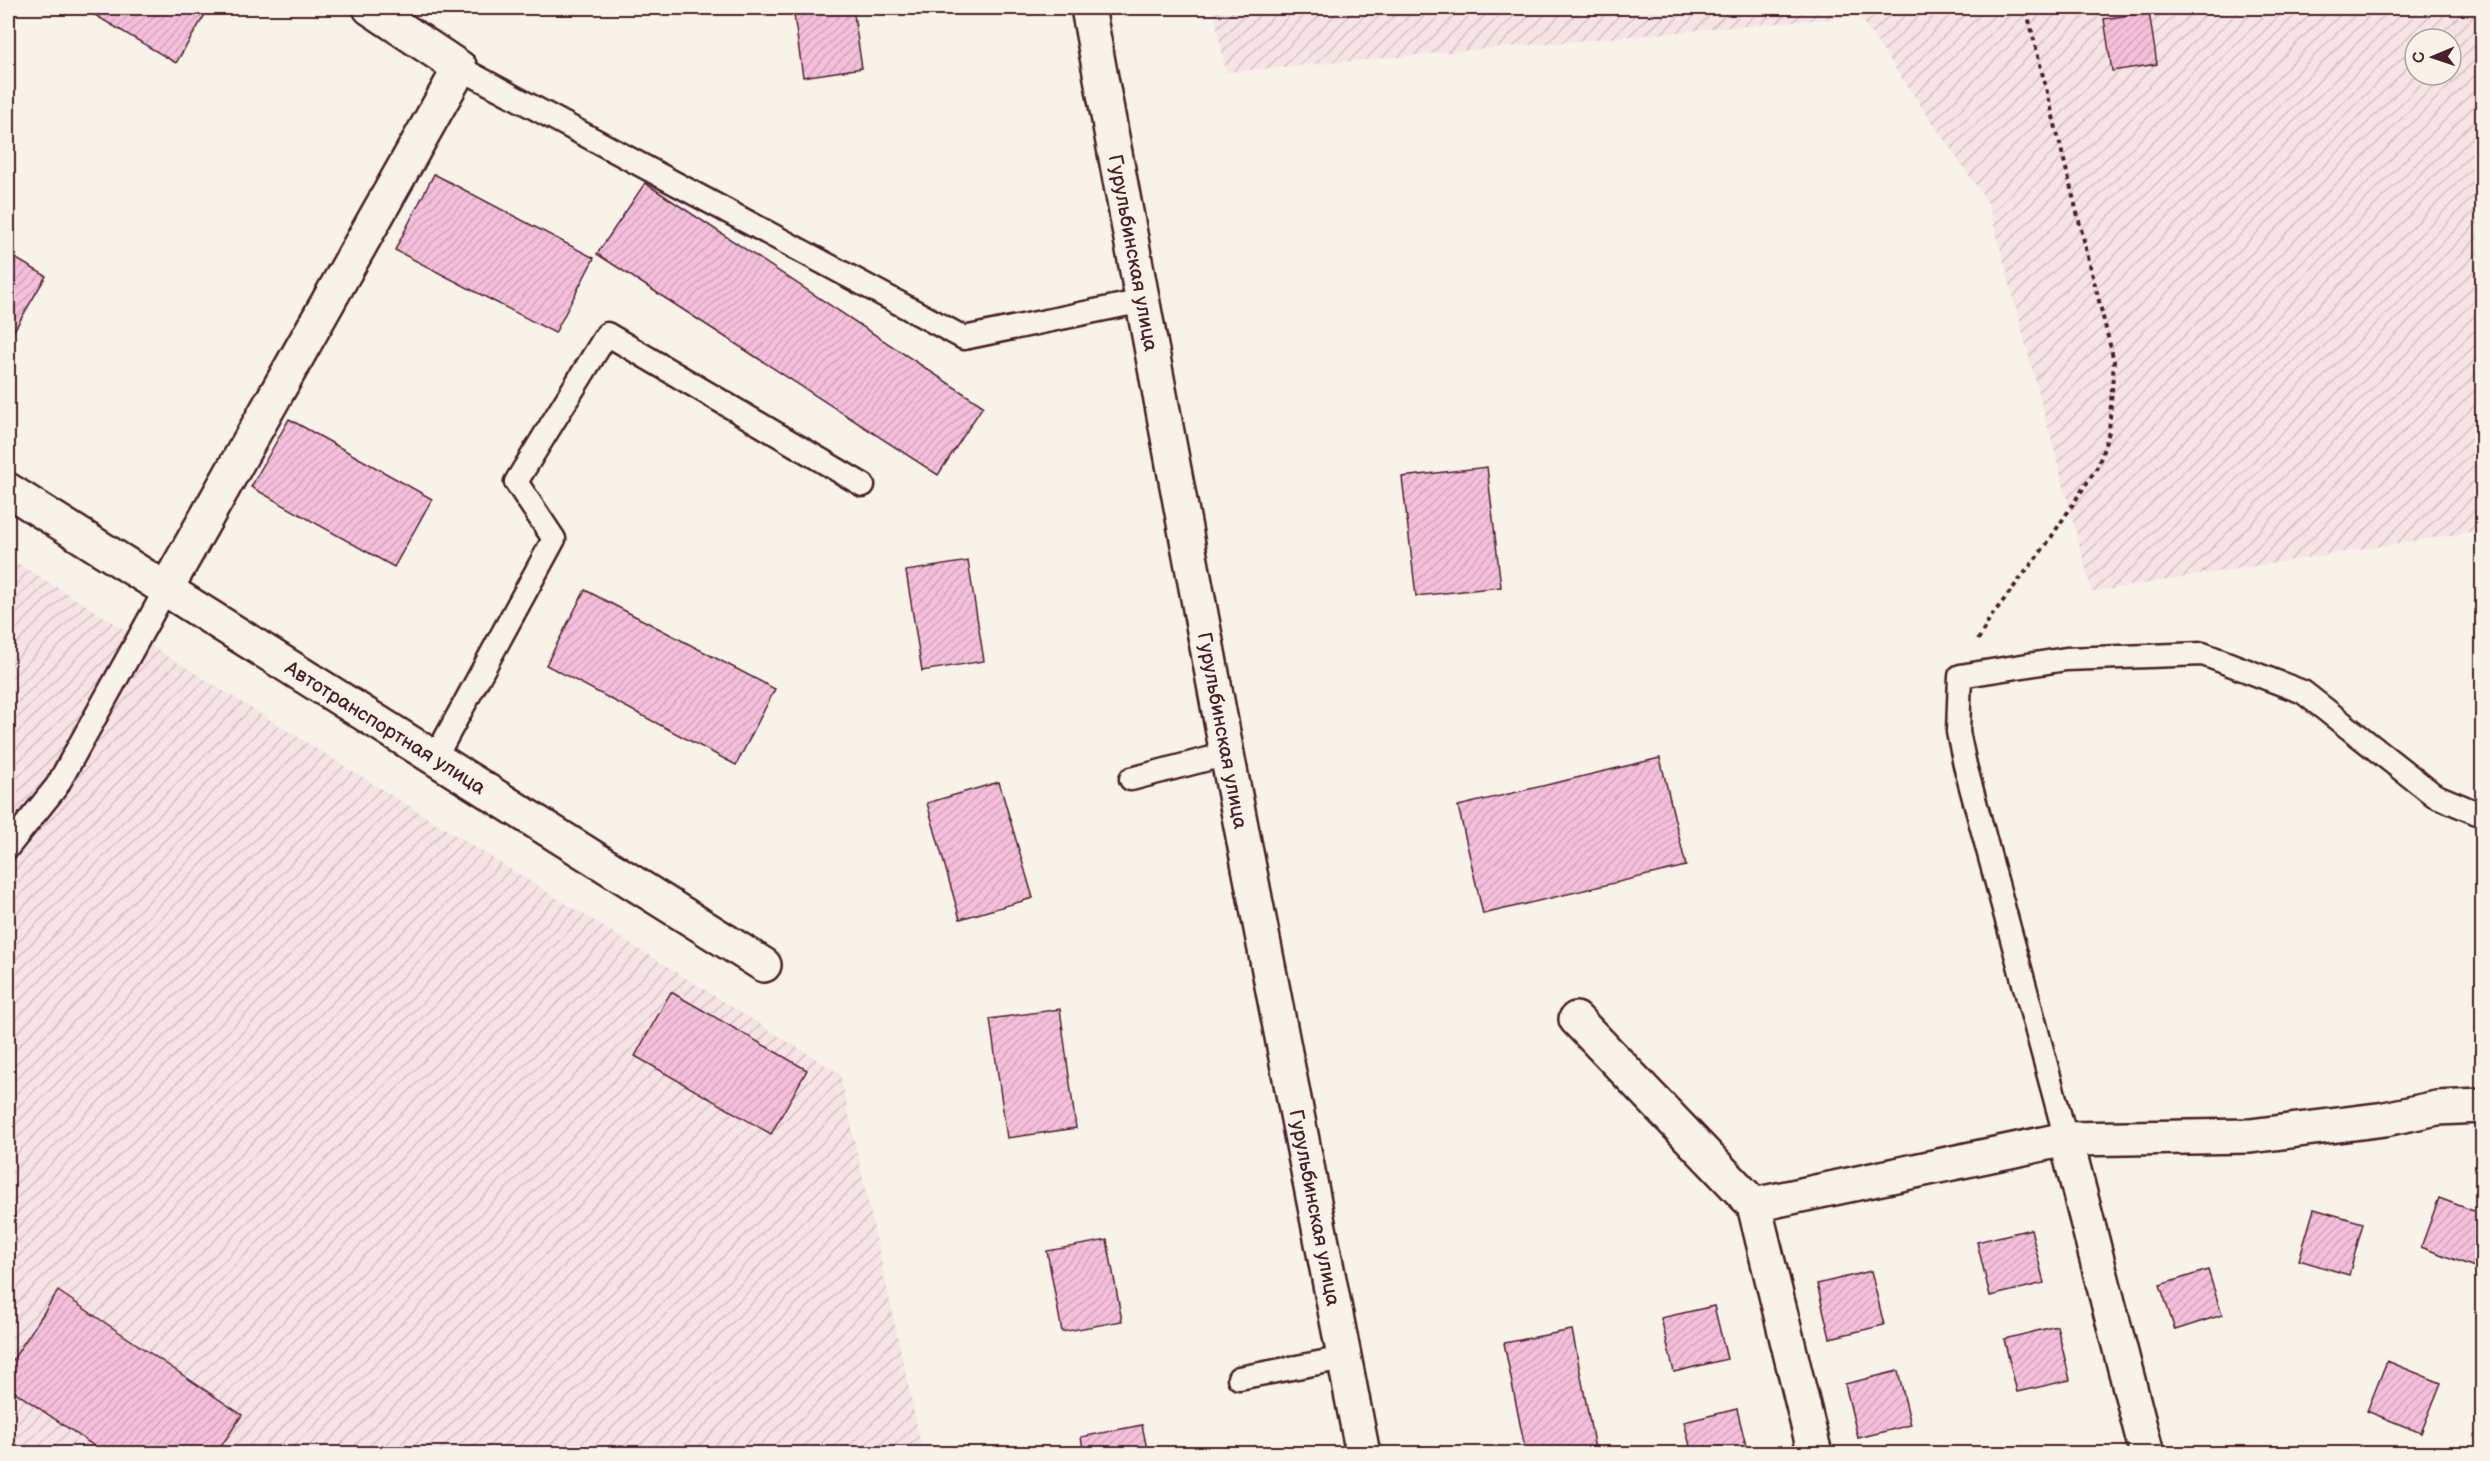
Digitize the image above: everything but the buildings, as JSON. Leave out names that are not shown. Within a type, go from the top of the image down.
[{"type":"street","points":[[166,589],[460,68],[370,8]]},
{"type":"street","name":"Гурульбинская улица","points":[[1088,8],[1227,754],[1363,1454]]},
{"type":"street","name":"Автотранспортная улица","points":[[8,490],[764,965]]},
{"type":"street","points":[[1576,1019],[1754,1205],[1815,1454]]},
{"type":"street","points":[[1754,1205],[2066,1139],[2250,1136],[2385,1119],[2436,1108],[2482,1106]]},
{"type":"street","points":[[2066,1139],[2147,1454]]},
{"type":"lane","points":[[460,68],[964,338],[1143,302]]},
{"type":"lane","points":[[435,758],[554,539],[516,482],[608,334],[863,485]]},
{"type":"lane","points":[[8,847],[57,786],[166,589]]},
{"type":"lane","points":[[2066,1139],[1965,765],[1958,732],[1960,676],[2066,659],[2203,654],[2303,692],[2434,795],[2482,814]]},
{"type":"lane","points":[[1131,779],[1227,754]]},
{"type":"lane","points":[[1239,1378],[1344,1358]]},
{"type":"path","points":[[1960,676],[1990,618],[2046,545],[2098,466],[2109,432],[2114,361],[2026,8]]},
{"type":"shaded area","points":[[1213,8],[2482,8],[2482,530],[2092,592],[1988,203],[1859,16],[1226,72]]},
{"type":"shaded area","points":[[8,557],[840,1074],[923,1453],[8,1453]]}]
